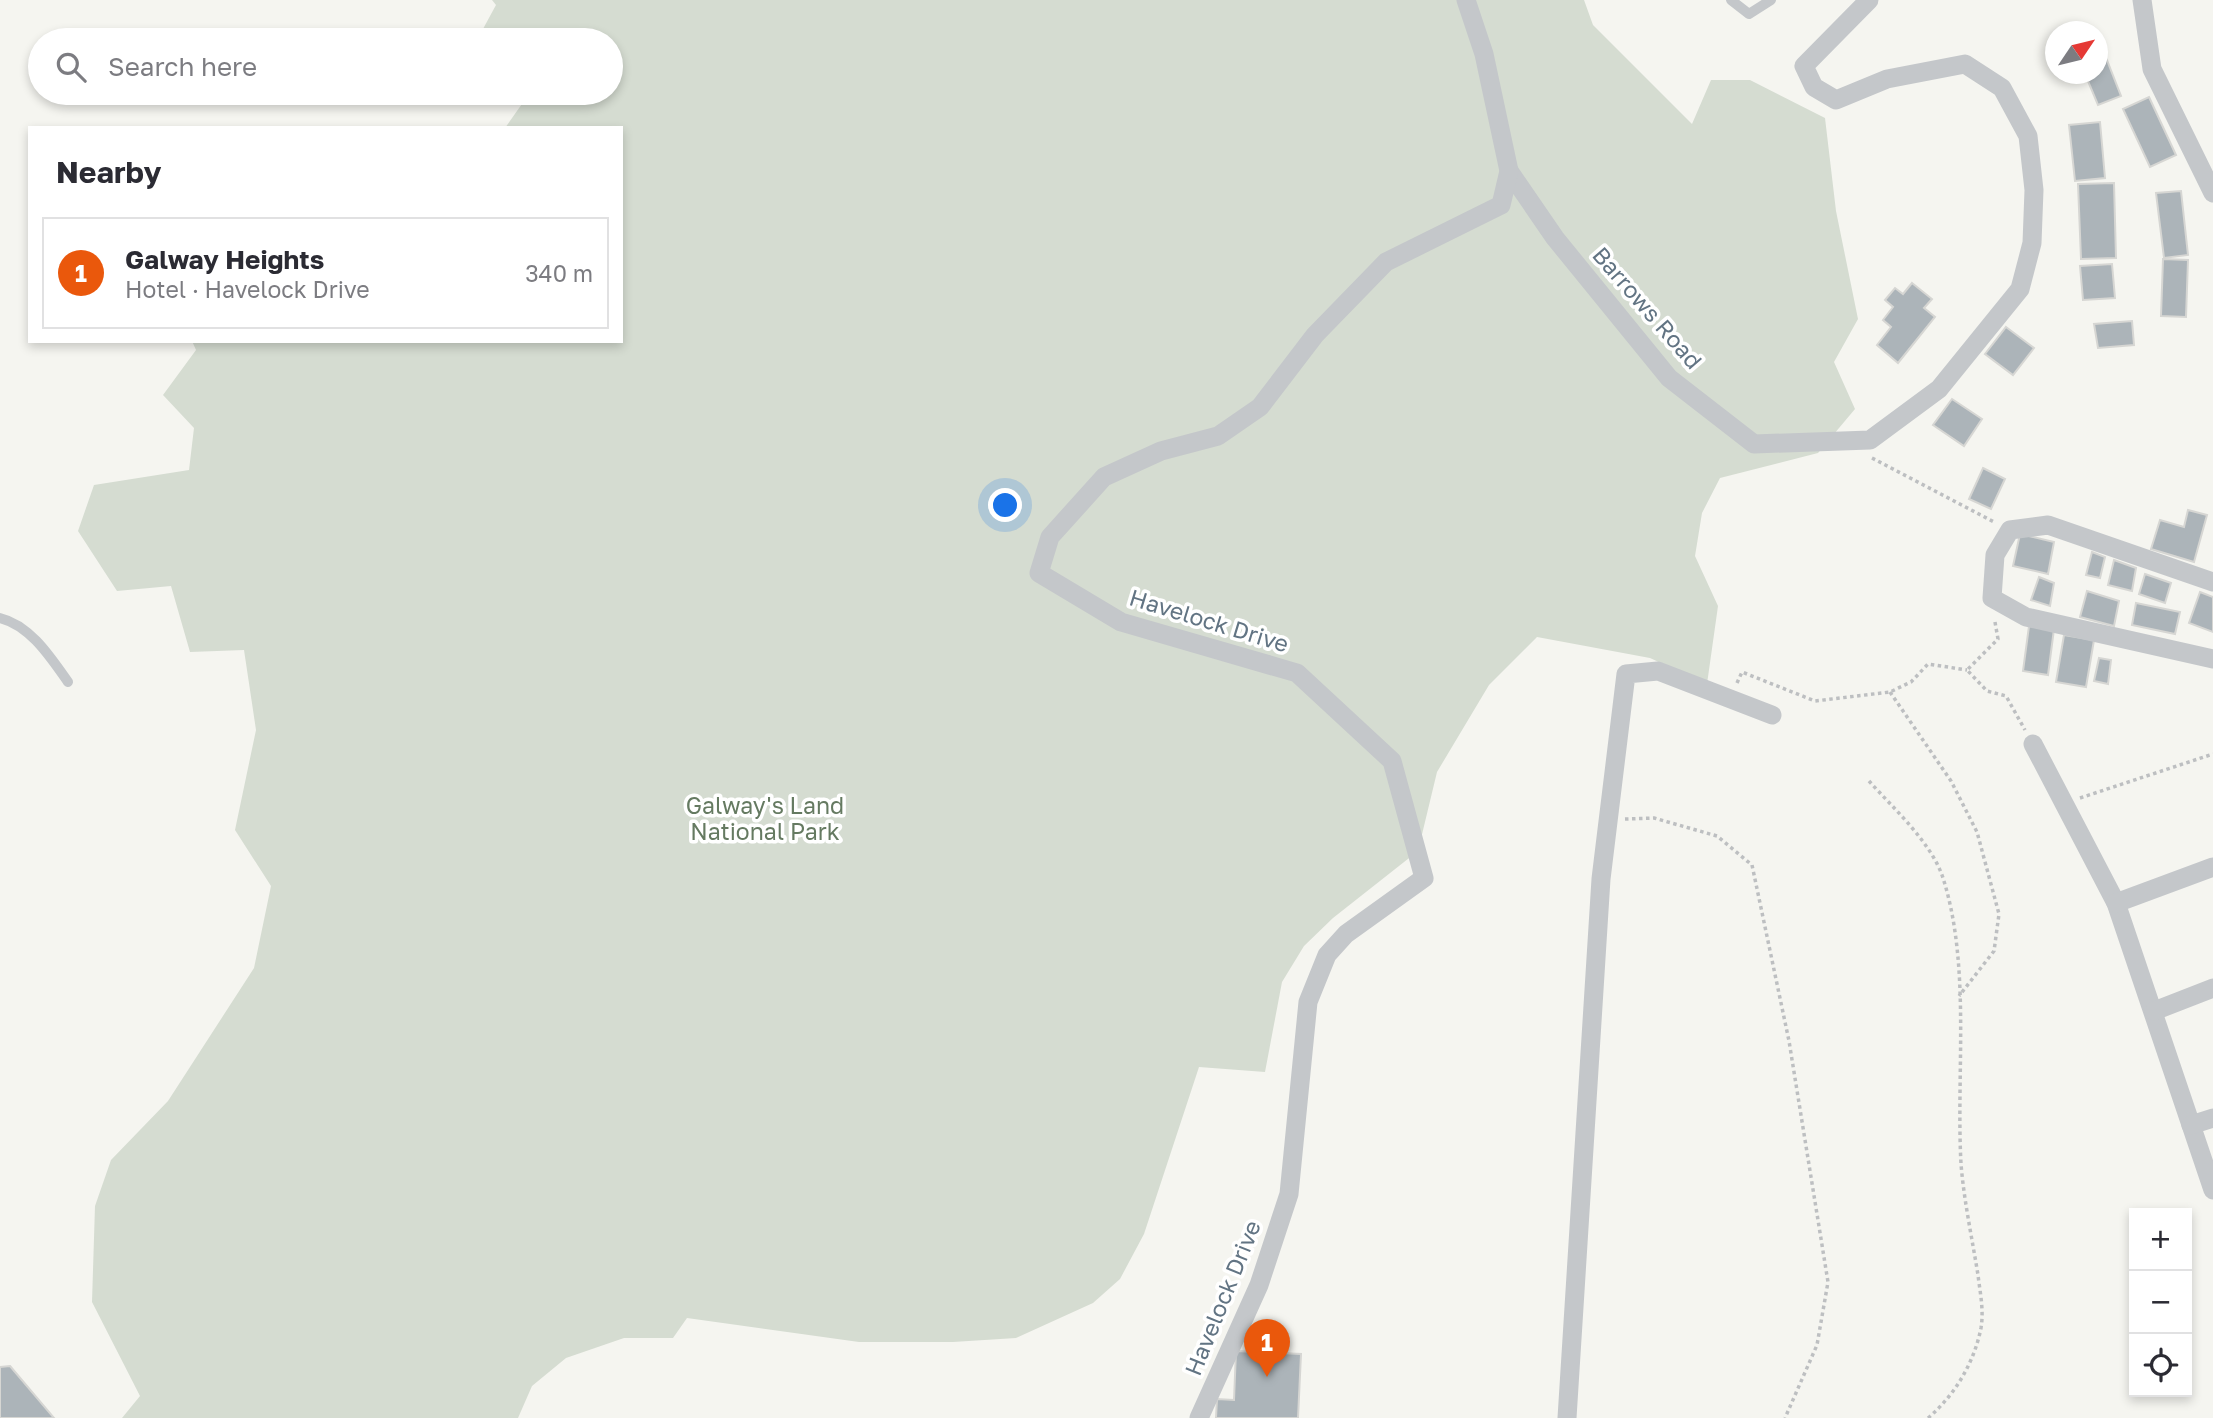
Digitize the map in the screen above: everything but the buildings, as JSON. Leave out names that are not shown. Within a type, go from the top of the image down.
[{"type":"street","name":"Havelock Drive","points":[[1199,1418],[1259,1285],[1289,1194],[1308,1002],[1327,956],[1346,934],[1424,878],[1392,761],[1297,673],[1121,622],[1039,573],[1050,537],[1104,477],[1161,451],[1218,436],[1259,407],[1315,335],[1386,262],[1501,205],[1509,171],[1484,54],[1466,0]]},
{"type":"street","name":"Barrows Road","points":[[1509,171],[1555,238],[1669,378],[1754,444],[1870,440],[1939,389],[2020,289],[2032,243],[2034,190],[2028,135],[2002,88],[1965,64],[1887,79],[1836,100],[1814,87],[1804,66],[1869,0]]},
{"type":"street","points":[[2142,0],[2151,69],[2213,193]]},
{"type":"street","points":[[2213,582],[2048,525],[2010,530],[1996,555],[1992,598],[2026,617],[2213,659]]},
{"type":"street","points":[[1567,1418],[1601,879],[1626,674],[1658,671],[1729,701],[1772,715]]},
{"type":"street","points":[[2033,744],[2116,903],[2213,1190]]},
{"type":"street","points":[[2116,903],[2213,867]]},
{"type":"street","points":[[2154,1011],[2213,988]]},
{"type":"street","points":[[2192,1125],[2213,1118]]},
{"type":"lane","points":[[1731,0],[1749,14],[1771,0]]},
{"type":"lane","points":[[0,618],[12,621],[44,649],[68,682]]},
{"type":"path","points":[[1868,456],[2010,530]]},
{"type":"path","points":[[1966,670],[1998,639],[1992,598]]},
{"type":"path","points":[[1729,701],[1742,672],[1815,701],[1890,692],[1911,682],[1928,664],[1966,670],[1987,691],[2006,696],[2033,744]]},
{"type":"path","points":[[1890,692],[1951,781],[1977,832],[1999,915],[1994,951],[1959,996]]},
{"type":"path","points":[[2065,804],[2213,754]]},
{"type":"path","points":[[1870,780],[1928,850],[1942,875],[1954,918],[1959,996],[1962,1166],[1982,1303],[1981,1327],[1965,1374],[1939,1409],[1928,1418]]},
{"type":"path","points":[[1609,820],[1654,818],[1717,836],[1752,865],[1788,1041],[1828,1282],[1817,1345],[1785,1418]]},
{"type":"green space","name":"Galway's Land National Park","points":[[492,0],[1584,0],[1593,25],[1692,124],[1711,80],[1750,80],[1825,118],[1836,211],[1858,319],[1834,362],[1855,409],[1818,453],[1720,478],[1702,513],[1695,556],[1718,606],[1707,684],[1650,658],[1537,637],[1489,685],[1437,772],[1418,851],[1333,918],[1304,946],[1282,982],[1265,1072],[1199,1067],[1144,1234],[1120,1279],[1093,1303],[1016,1338],[953,1342],[859,1342],[687,1318],[673,1338],[624,1338],[566,1358],[532,1386],[518,1418],[122,1418],[140,1396],[92,1302],[95,1206],[111,1160],[168,1101],[254,968],[271,886],[235,830],[256,730],[244,650],[190,652],[171,586],[117,591],[78,531],[94,485],[189,470],[194,428],[163,395],[196,350],[193,343],[623,343],[623,126],[506,126],[521,105],[623,105],[623,28],[484,28],[496,5]]},
{"type":"place","name":"Galway Heights","points":[[1267,1377]]}]
